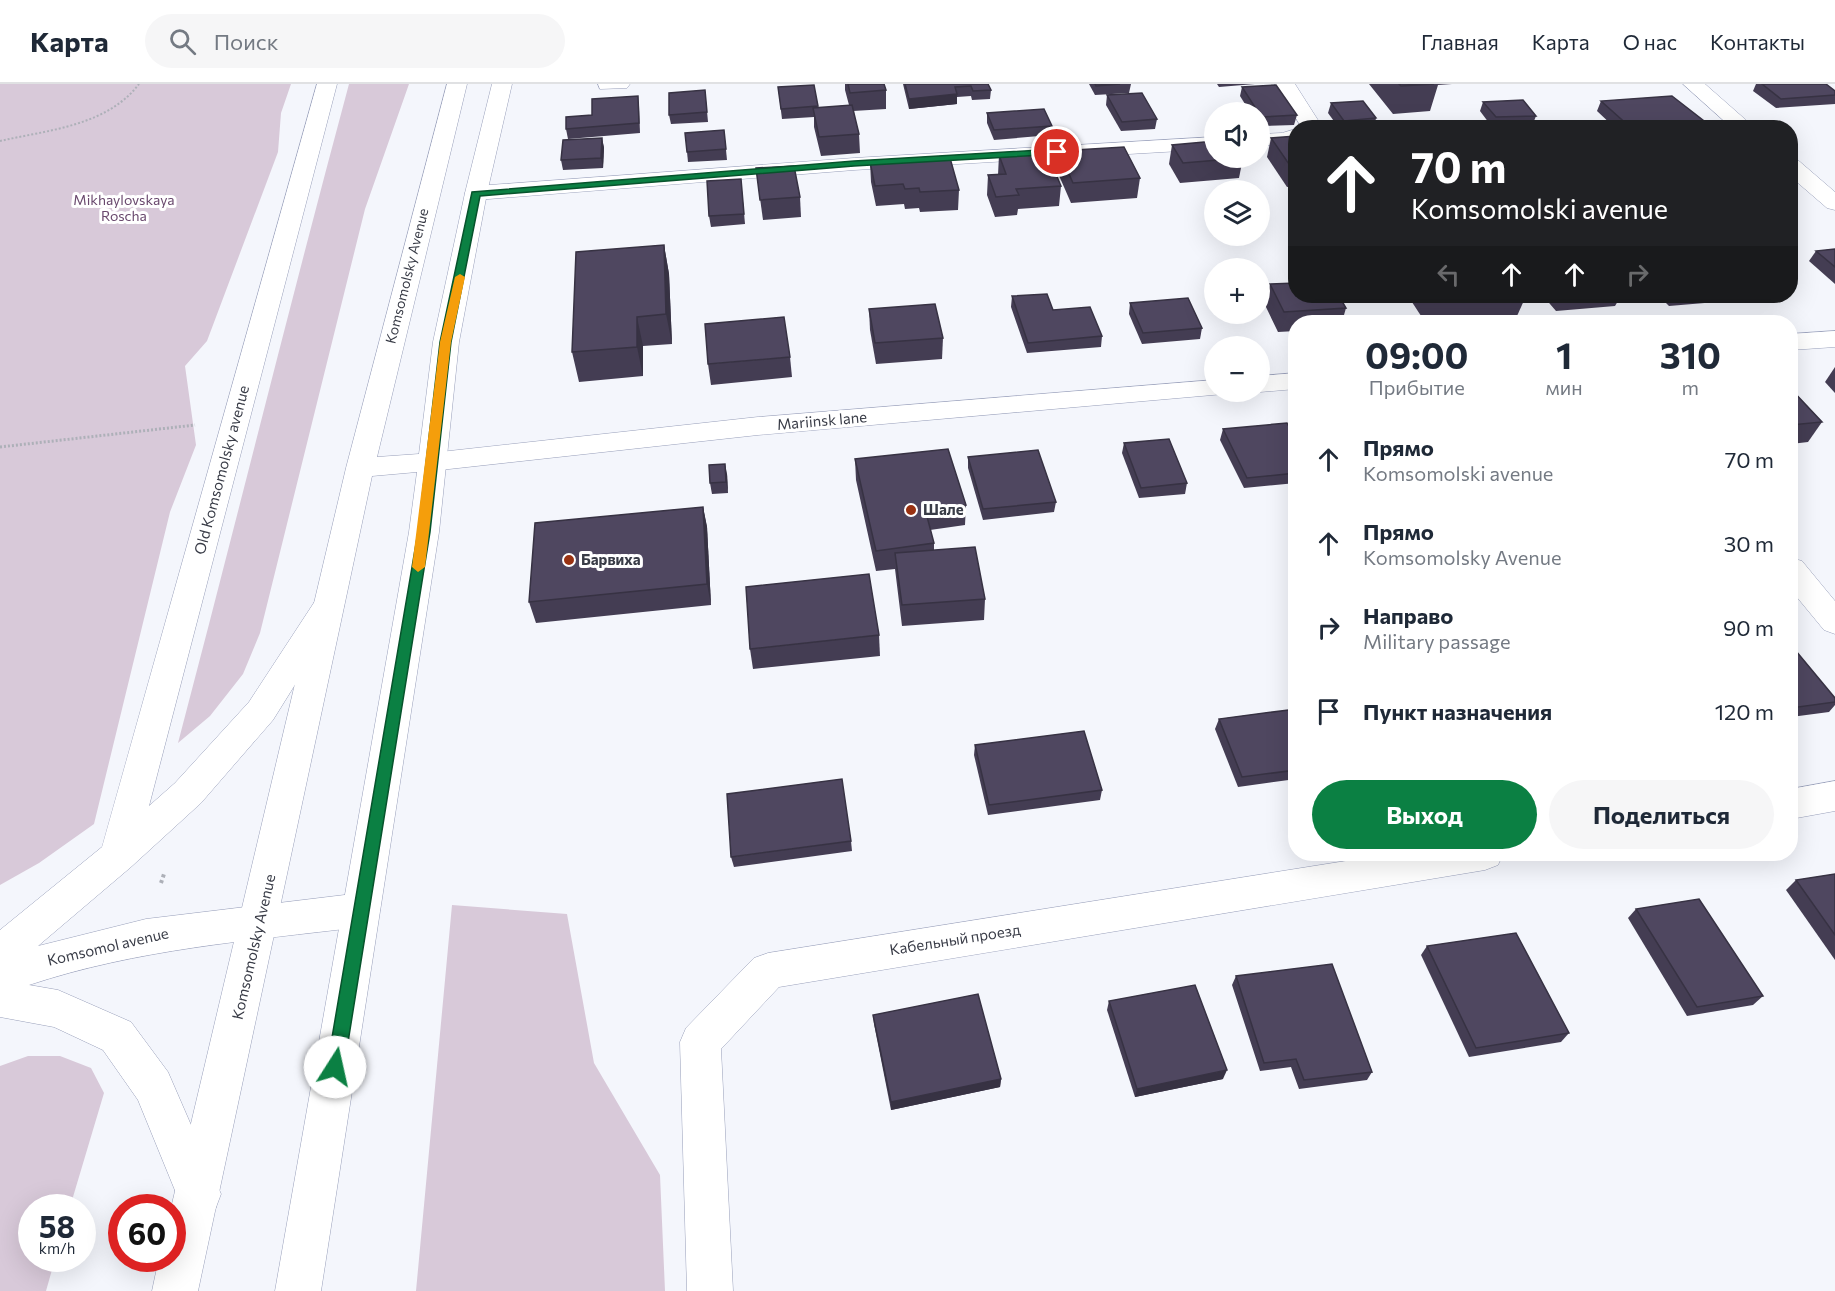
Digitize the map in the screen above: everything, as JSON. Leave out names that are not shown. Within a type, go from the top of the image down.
[{"type":"street","name":"Old Komsomolsky avenue","points":[[118,856],[327,84]]},
{"type":"street","name":"Komsomolsky Avenue","points":[[175,1291],[199,1194],[360,468],[457,84]]},
{"type":"street","points":[[298,1291],[424,532],[430,462],[446,342],[476,194],[502,84]]},
{"type":"street","points":[[607,85],[620,84]]},
{"type":"street","points":[[1285,84],[1309,120]]},
{"type":"street","points":[[1693,84],[1736,120]]},
{"type":"street","points":[[1270,140],[1288,138]]},
{"type":"street","points":[[476,194],[854,164],[1204,144]]},
{"type":"street","points":[[1798,172],[1835,203]]},
{"type":"street","points":[[1798,342],[1835,339]]},
{"type":"street","points":[[1270,383],[1288,382]]},
{"type":"street","name":"Mariinsk lane","points":[[430,462],[758,426],[1204,389]]},
{"type":"street","points":[[360,468],[430,462]]},
{"type":"street","points":[[1798,577],[1835,622]]},
{"type":"street","name":"Komsomolsky Avenue","points":[[0,954],[118,856],[188,793],[261,711],[331,602]]},
{"type":"street","points":[[1798,803],[1835,796]]},
{"type":"street","name":"Кабельный проезд","points":[[710,1291],[700,1042],[768,970],[1442,861]]},
{"type":"street","name":"Komsomol avenue","points":[[0,976],[72,953],[146,936],[362,910]]},
{"type":"street","points":[[0,998],[58,1009],[117,1036],[153,1086],[199,1194]]},
{"type":"path","points":[[0,141],[105,115],[134,93],[139,84]]},
{"type":"path","points":[[0,447],[235,421]]},
{"type":"green space","name":"Mikhaylovskaya Roscha","points":[[0,84],[291,84],[281,113],[278,152],[207,341],[185,366],[196,445],[170,512],[94,824],[39,863],[0,885]]},
{"type":"green space","points":[[349,84],[409,84],[365,209],[260,633],[243,674],[210,716],[178,743],[306,248]]},
{"type":"green space","points":[[452,905],[567,914],[594,1063],[660,1175],[665,1291],[416,1291]]},
{"type":"green space","points":[[28,1056],[60,1056],[91,1068],[104,1093],[74,1194],[18,1194],[18,1272],[51,1272],[46,1291],[0,1291],[0,1066]]},
{"type":"building","points":[[848,84],[884,84],[886,90],[850,93]]},
{"type":"building","points":[[905,84],[988,84],[991,90],[973,91],[971,86],[955,87],[957,94],[909,99]]},
{"type":"building","points":[[1095,84],[1120,84],[1096,86]]},
{"type":"building","points":[[1399,84],[1434,84],[1401,86]]},
{"type":"building","points":[[1762,84],[1826,84],[1835,91],[1835,95],[1781,99]]},
{"type":"building","points":[[814,85],[818,106],[781,109],[778,87]]},
{"type":"building","points":[[1276,85],[1297,115],[1270,116],[1270,102],[1252,102],[1242,87]]},
{"type":"building","points":[[705,90],[707,112],[669,115],[669,93]]},
{"type":"building","points":[[1142,93],[1157,119],[1122,122],[1107,95]]},
{"type":"building","points":[[638,96],[639,123],[566,129],[566,117],[592,115],[592,99]]},
{"type":"building","points":[[1672,96],[1703,120],[1622,120],[1601,101]]},
{"type":"building","points":[[1523,100],[1536,116],[1496,117],[1483,102]]},
{"type":"building","points":[[1363,101],[1376,118],[1343,120],[1331,103]]},
{"type":"building","points":[[852,105],[859,134],[819,137],[813,108]]},
{"type":"building","points":[[1044,109],[1052,126],[994,130],[987,113]]},
{"type":"building","points":[[724,130],[726,149],[687,152],[685,133]]},
{"type":"building","points":[[1288,137],[1288,163],[1271,138]]},
{"type":"building","points":[[602,138],[601,158],[561,160],[563,140]]},
{"type":"building","points":[[1204,142],[1204,161],[1183,163],[1172,145]]},
{"type":"building","points":[[1124,147],[1140,178],[1073,183],[1059,151]]},
{"type":"building","points":[[1046,151],[1061,186],[1016,189],[1019,195],[996,197],[988,175],[1006,174],[999,155]]},
{"type":"building","points":[[950,158],[959,190],[920,192],[919,188],[905,189],[903,184],[875,186],[870,162]]},
{"type":"building","points":[[794,166],[800,197],[760,200],[756,168]]},
{"type":"building","points":[[741,179],[744,214],[709,216],[707,181]]},
{"type":"building","points":[[664,245],[666,314],[637,317],[637,347],[572,352],[576,252]]},
{"type":"building","points":[[1835,249],[1835,267],[1816,251]]},
{"type":"building","points":[[1288,283],[1288,303],[1343,303],[1346,308],[1284,312],[1270,284]]},
{"type":"building","points":[[1047,294],[1053,310],[1090,307],[1102,336],[1028,343],[1012,296]]},
{"type":"building","points":[[1188,298],[1202,328],[1143,333],[1130,303]]},
{"type":"building","points":[[935,304],[943,338],[875,343],[869,309]]},
{"type":"building","points":[[784,317],[790,357],[708,364],[705,324]]},
{"type":"building","points":[[1798,396],[1822,422],[1798,424]]},
{"type":"building","points":[[1287,423],[1288,474],[1247,478],[1223,429]]},
{"type":"building","points":[[1169,439],[1187,483],[1141,488],[1124,443]]},
{"type":"building","points":[[948,449],[966,505],[925,509],[934,543],[876,551],[855,459]]},
{"type":"building","points":[[1038,450],[1056,502],[983,509],[968,457]]},
{"type":"building","points":[[725,464],[726,482],[710,483],[709,465]]},
{"type":"building","name":"Барвиха","points":[[703,507],[707,584],[529,602],[535,523]]},
{"type":"building","points":[[975,547],[985,599],[902,605],[895,553]]},
{"type":"building","points":[[869,574],[879,635],[750,649],[746,587]]},
{"type":"building","points":[[1798,653],[1835,698],[1835,702],[1798,707]]},
{"type":"building","points":[[1288,710],[1288,771],[1242,777],[1219,719]]},
{"type":"building","points":[[1084,731],[1102,790],[989,805],[975,745]]},
{"type":"building","points":[[842,779],[851,841],[731,857],[727,794]]},
{"type":"building","points":[[1835,874],[1835,935],[1796,880]]},
{"type":"building","points":[[1699,899],[1763,996],[1697,1007],[1636,909]]},
{"type":"building","points":[[1516,933],[1569,1033],[1476,1048],[1427,946]]},
{"type":"building","points":[[1332,964],[1372,1072],[1304,1080],[1296,1059],[1264,1063],[1236,976]]},
{"type":"building","points":[[1195,985],[1227,1070],[1137,1089],[1109,1001]]},
{"type":"building","points":[[978,994],[1001,1079],[891,1102],[873,1015]]},
{"type":"slow traffic","points":[[418,567],[446,342],[460,277]]},
{"type":"place","name":"Шале","points":[[911,510]]},
{"type":"place","name":"Барвиха","points":[[569,560]]},
{"type":"route","points":[[335,1067],[424,532],[430,462],[446,342],[476,194],[854,164],[1057,152]]}]
